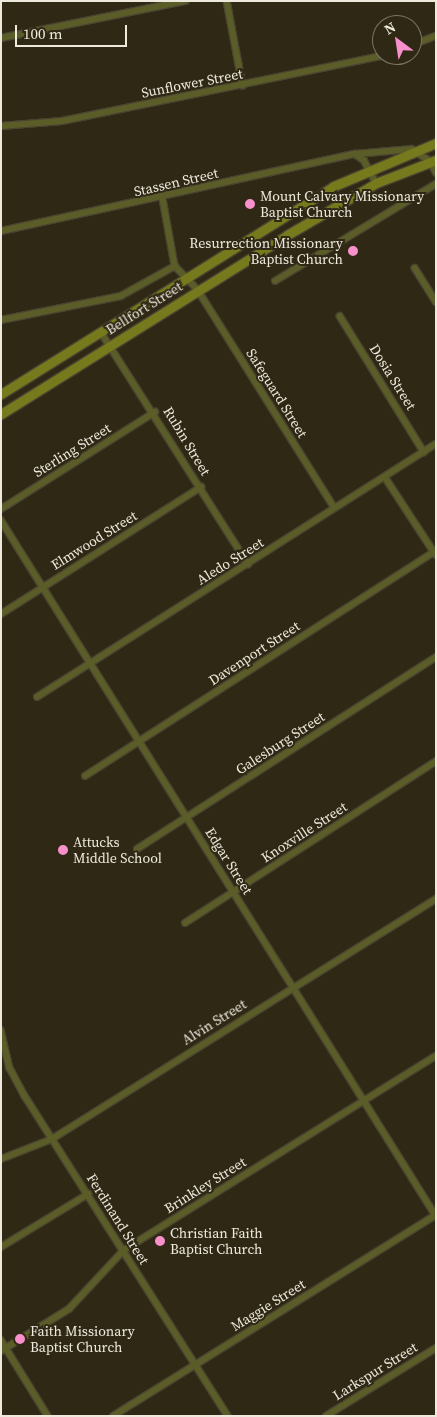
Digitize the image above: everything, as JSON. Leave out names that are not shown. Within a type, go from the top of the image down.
[{"type":"main road","name":"Bellfort Street","points":[[1,394],[186,278],[369,168],[412,149],[436,143]]},
{"type":"main road","name":"Bellfort Street","points":[[1,414],[287,235],[376,183],[433,161]]},
{"type":"main road","points":[[279,221],[287,235]]},
{"type":"street","points":[[1,38],[185,1]]},
{"type":"street","points":[[227,1],[243,86]]},
{"type":"street","points":[[422,41],[436,36]]},
{"type":"street","name":"Sunflower Street","points":[[1,126],[62,121],[243,86],[372,58]]},
{"type":"street","points":[[412,149],[433,161],[436,172]]},
{"type":"street","name":"Stassen Street","points":[[1,231],[163,199],[355,154],[412,149]]},
{"type":"street","points":[[355,154],[369,168],[376,183]]},
{"type":"street","points":[[275,281],[436,184]]},
{"type":"street","points":[[1,320],[121,296],[175,266],[163,199]]},
{"type":"street","name":"Safeguard Street","points":[[175,266],[198,290],[335,508]]},
{"type":"street","points":[[415,268],[436,302]]},
{"type":"street","name":"Dosia Street","points":[[340,316],[424,452]]},
{"type":"street","name":"Rubin Street","points":[[101,332],[155,412],[248,564]]},
{"type":"street","name":"Sterling Street","points":[[1,509],[155,412]]},
{"type":"street","name":"Aledo Street","points":[[37,697],[436,444]]},
{"type":"street","points":[[386,477],[435,553]]},
{"type":"street","name":"Elmwood Street","points":[[1,614],[201,487]]},
{"type":"street","name":"Edgar Street","points":[[1,520],[436,1215]]},
{"type":"street","name":"Davenport Street","points":[[85,776],[435,553]]},
{"type":"street","name":"Galesburg Street","points":[[137,849],[436,657]]},
{"type":"street","name":"Knoxville Street","points":[[185,923],[436,761]]},
{"type":"street","name":"Alvin Street","points":[[1,1159],[52,1139],[436,899]]},
{"type":"street","name":"Ferdinand Street","points":[[1,1030],[17,1081],[228,1416]]},
{"type":"street","name":"Brinkley Street","points":[[4,1350],[69,1309],[124,1250],[436,1056]]},
{"type":"street","points":[[1,1247],[88,1194]]},
{"type":"street","name":"Maggie Street","points":[[113,1416],[436,1215]]},
{"type":"street","points":[[1,1340],[4,1350],[48,1416]]},
{"type":"street","name":"Larkspur Street","points":[[326,1416],[436,1348]]},
{"type":"place","name":"Mount Calvary Missionary Baptist Church","points":[[250,204]]},
{"type":"place","name":"Resurrection Missionary Baptist Church","points":[[353,251]]},
{"type":"place","name":"Attucks Middle School","points":[[63,850]]},
{"type":"place","name":"Christian Faith Baptist Church","points":[[160,1241]]},
{"type":"place","name":"Faith Missionary Baptist Church","points":[[20,1339]]}]
